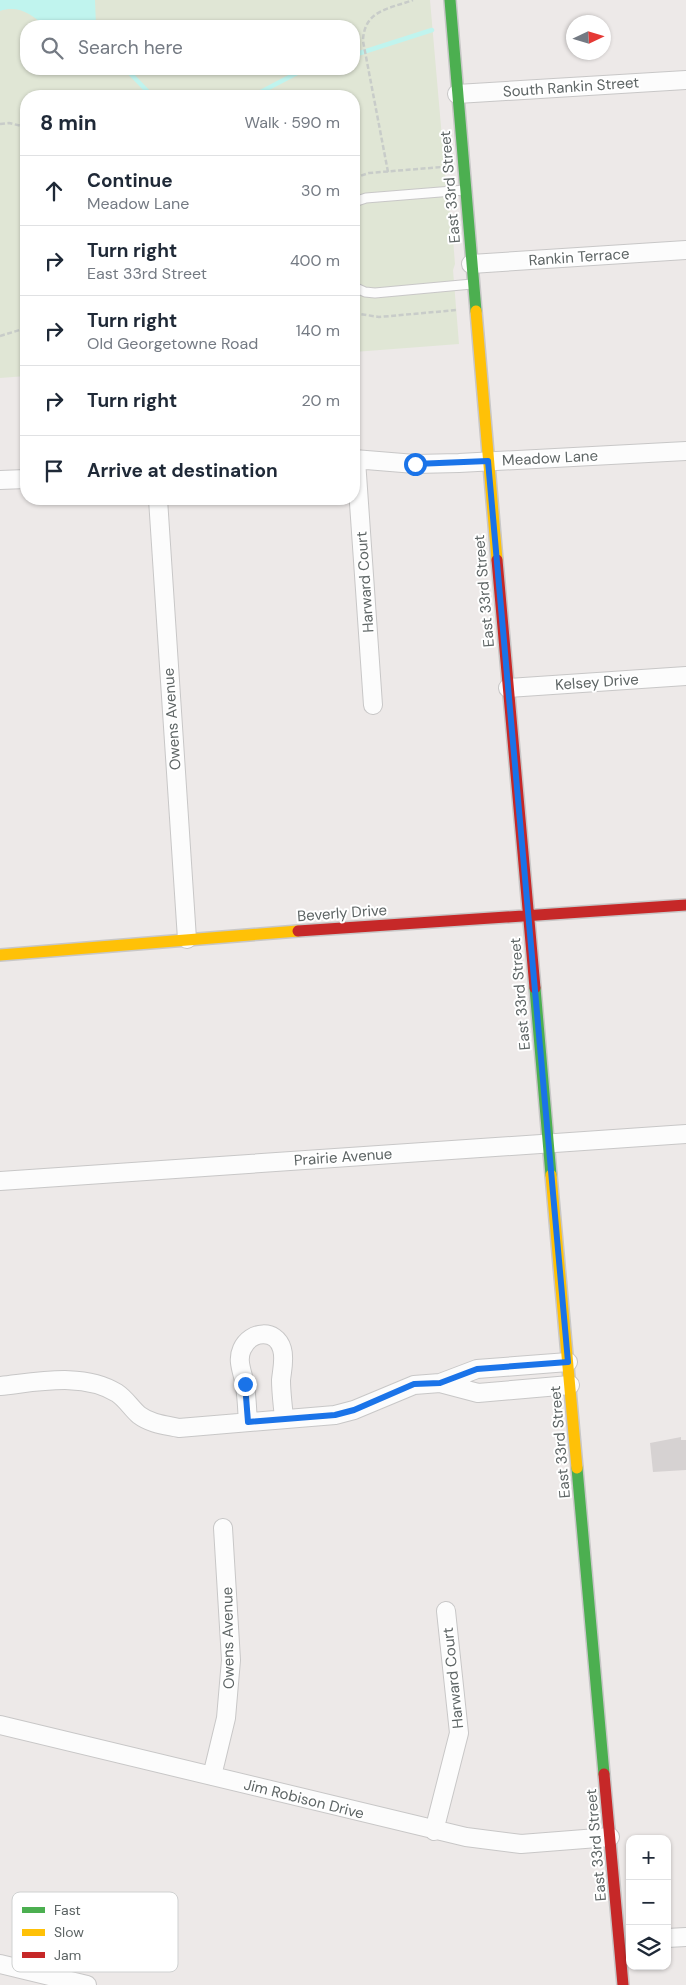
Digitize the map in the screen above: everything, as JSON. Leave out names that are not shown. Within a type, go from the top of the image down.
[{"type":"street","name":"East 33rd Street","points":[[450,0],[488,461],[610,1837],[624,1940],[623,1985]]},
{"type":"street","name":"South Rankin Street","points":[[457,94],[686,80]]},
{"type":"street","name":"Rankin Terrace","points":[[471,264],[686,250]]},
{"type":"street","name":"Meadow Lane","points":[[360,460],[415,464],[686,451]]},
{"type":"street","points":[[0,480],[20,479]]},
{"type":"street","name":"Owens Avenue","points":[[158,505],[187,939]]},
{"type":"street","name":"Harward Court","points":[[358,505],[373,705]]},
{"type":"street","name":"Kelsey Drive","points":[[508,688],[686,676]]},
{"type":"street","name":"Beverly Drive","points":[[0,955],[528,914],[686,905]]},
{"type":"street","name":"Prairie Avenue","points":[[0,1181],[686,1134]]},
{"type":"street","points":[[248,1422],[245,1384],[240,1367],[240,1356],[246,1342],[254,1336],[264,1334],[273,1336],[279,1341],[284,1356],[282,1388],[284,1419]]},
{"type":"street","points":[[440,1383],[477,1369],[568,1362]]},
{"type":"street","points":[[486,1368],[488,1392]]},
{"type":"street","points":[[0,1386],[62,1381],[92,1382],[118,1394],[139,1414],[156,1424],[179,1428],[335,1415],[354,1410],[414,1384],[440,1383],[478,1393],[570,1385]]},
{"type":"street","name":"Owens Avenue","points":[[212,1776],[226,1718],[231,1660],[223,1528]]},
{"type":"street","name":"Harward Court","points":[[434,1831],[459,1733],[446,1611]]},
{"type":"street","name":"Jim Robison Drive","points":[[0,1725],[434,1831],[491,1842],[521,1844],[610,1837]]},
{"type":"street","points":[[671,1938],[686,1937]]},
{"type":"street","points":[[33,1972],[87,1985]]},
{"type":"lane","points":[[360,200],[466,190]]},
{"type":"lane","points":[[360,290],[375,293],[474,284]]},
{"type":"path","points":[[388,172],[367,61],[364,27],[375,13],[413,0]]},
{"type":"path","points":[[0,124],[9,123],[20,126]]},
{"type":"path","points":[[360,176],[369,173],[442,167]]},
{"type":"path","points":[[360,314],[379,317],[458,310]]},
{"type":"path","points":[[0,336],[20,330]]},
{"type":"green space","points":[[0,0],[430,0],[448,207],[451,214],[459,344],[360,352],[360,90],[20,90],[20,376],[0,378]]},
{"type":"water","points":[[0,0],[95,0],[96,20],[37,20],[19,10],[7,9],[0,11]]},
{"type":"building","points":[[681,1437],[681,1440],[686,1440],[686,1470],[653,1472],[650,1443]]},
{"type":"waterway","points":[[360,53],[432,30]]},
{"type":"waterway","points":[[132,75],[146,90]]},
{"type":"waterway","points":[[264,90],[293,75]]},
{"type":"traffic: fast","points":[[450,0],[476,311]]},
{"type":"traffic: fast","points":[[535,988],[551,1175]]},
{"type":"traffic: fast","points":[[577,1468],[604,1774]]},
{"type":"traffic: slow","points":[[476,311],[497,560]]},
{"type":"traffic: slow","points":[[0,955],[298,931]]},
{"type":"traffic: slow","points":[[551,1175],[577,1468]]},
{"type":"traffic: jam","points":[[497,560],[535,988]]},
{"type":"traffic: jam","points":[[298,931],[686,905]]},
{"type":"traffic: jam","points":[[604,1774],[623,1985]]},
{"type":"route","points":[[245,1384],[248,1422],[335,1415],[354,1410],[414,1384],[440,1383],[477,1369],[568,1362],[488,461],[415,464]]}]
